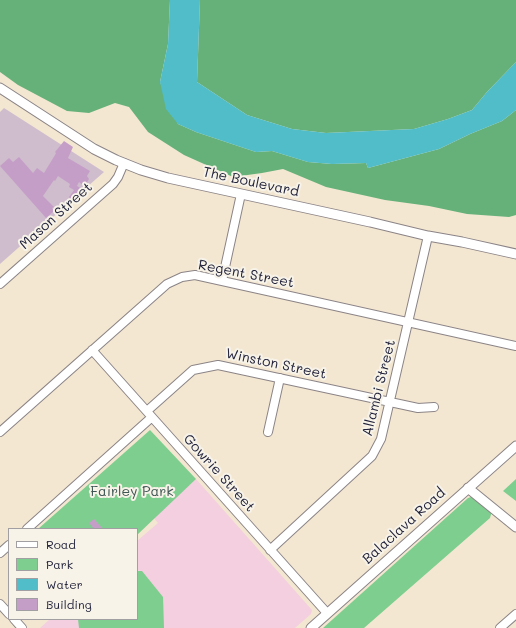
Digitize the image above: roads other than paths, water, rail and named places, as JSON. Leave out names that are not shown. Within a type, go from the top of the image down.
[{"type":"street","name":"The Boulevard","points":[[0,88],[88,146],[124,164],[168,178],[516,254]]},
{"type":"street","name":"Mason Street","points":[[0,284],[113,184],[124,164]]},
{"type":"street","points":[[222,281],[241,194]]},
{"type":"street","name":"Allambi Street","points":[[270,550],[372,456],[382,440],[428,236]]},
{"type":"street","name":"Regent Street","points":[[1,430],[167,284],[182,277],[195,275],[516,346]]},
{"type":"street","name":"Gowrie Street","points":[[92,350],[328,613]]},
{"type":"street","name":"Winston Street","points":[[28,528],[149,414],[192,370],[218,365],[418,408],[434,407]]},
{"type":"street","points":[[268,432],[280,378]]},
{"type":"street","name":"Balaclava Road","points":[[311,628],[516,446]]},
{"type":"street","points":[[468,488],[516,527]]},
{"type":"street","points":[[0,553],[8,546]]},
{"type":"street","points":[[0,604],[8,613]]},
{"type":"street","points":[[500,628],[516,614]]},
{"type":"street","points":[[15,620],[22,628]]},
{"type":"water","points":[[170,0],[200,0],[197,82],[247,115],[292,129],[326,133],[414,129],[472,110],[516,62],[516,110],[502,121],[439,149],[368,168],[366,163],[332,164],[308,162],[272,151],[256,152],[196,132],[178,124],[166,109],[160,82],[168,44]]},
{"type":"park label","name":"Fairley Park","points":[[132,492]]}]
